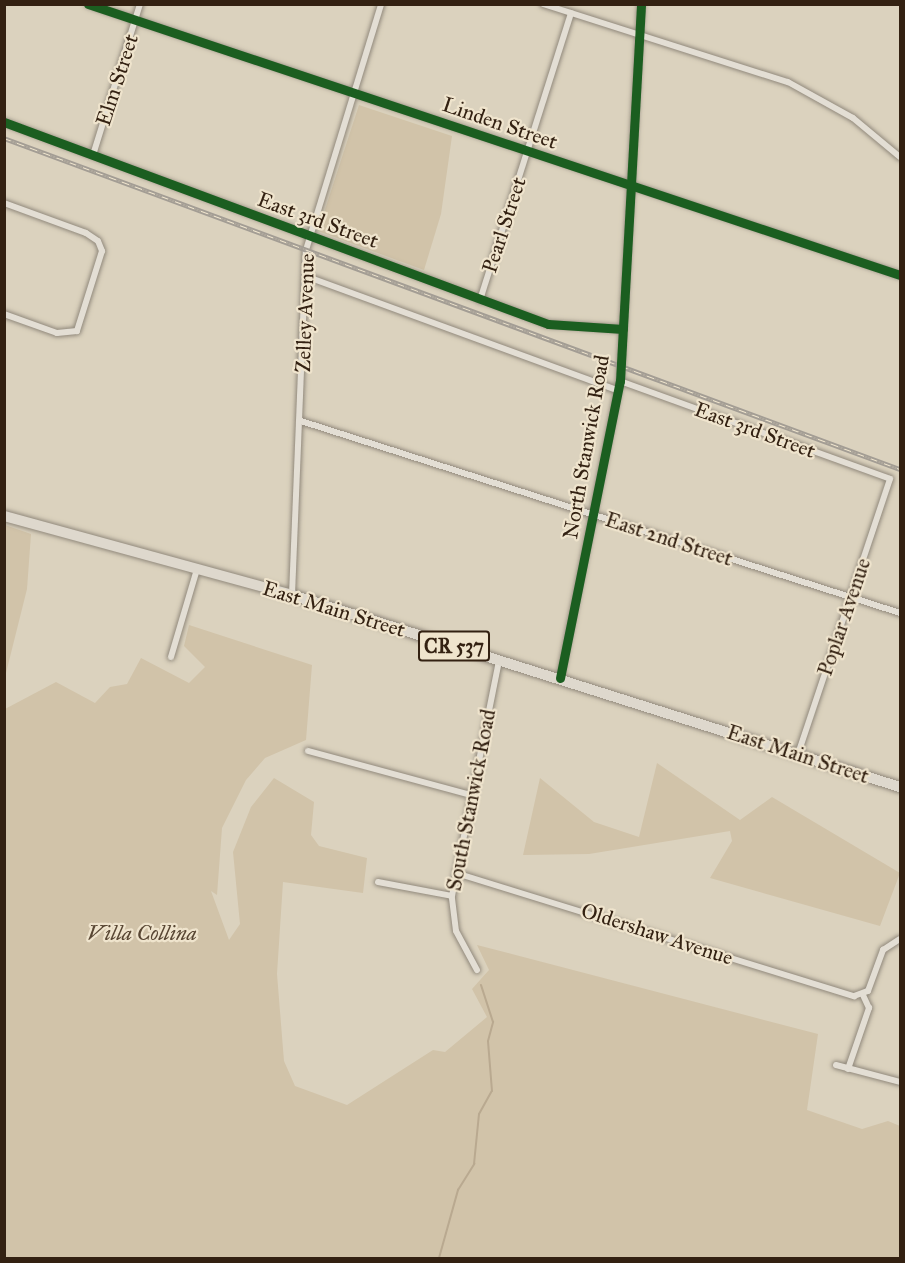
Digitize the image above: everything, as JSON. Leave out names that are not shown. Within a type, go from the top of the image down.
[{"type":"main road","name":"East Main Street","points":[[4,516],[292,595],[900,787]]},
{"type":"street","name":"Linden Street","points":[[88,4],[900,275]]},
{"type":"street","name":"Elm Street","points":[[93,155],[140,4]]},
{"type":"street","name":"Zelley Avenue","points":[[292,595],[309,236],[381,4]]},
{"type":"street","points":[[543,4],[788,82],[853,118],[900,157]]},
{"type":"street","name":"North Stanwick Road","points":[[560,678],[620,381],[633,186],[641,4]]},
{"type":"street","name":"Pearl Street","points":[[480,300],[571,13]]},
{"type":"street","name":"East 3rd Street","points":[[4,122],[548,324],[623,329]]},
{"type":"street","points":[[4,203],[98,241],[100,262],[77,331],[57,333],[4,314]]},
{"type":"street","points":[[308,277],[617,390]]},
{"type":"street","name":"East 3rd Street","points":[[620,381],[890,479]]},
{"type":"street","name":"East 2nd Street","points":[[301,421],[900,613]]},
{"type":"street","name":"Poplar Avenue","points":[[798,754],[890,479]]},
{"type":"street","points":[[171,657],[197,569]]},
{"type":"street","name":"South Stanwick Road","points":[[477,970],[456,931],[452,896],[499,660]]},
{"type":"street","points":[[308,751],[471,795]]},
{"type":"street","name":"Oldershaw Avenue","points":[[456,873],[860,995]]},
{"type":"street","points":[[378,882],[452,896]]},
{"type":"street","points":[[848,1069],[869,1008],[860,995],[872,986],[883,950],[900,939]]},
{"type":"street","points":[[836,1065],[900,1082]]},
{"type":"green space","points":[[359,105],[452,136],[441,214],[424,270],[318,231]]},
{"type":"green space","points":[[5,525],[31,534],[27,589],[5,677]]},
{"type":"green space","name":"Villa Collina","points":[[189,625],[312,665],[306,740],[265,758],[246,780],[222,828],[217,895],[211,891],[229,940],[240,924],[233,852],[251,807],[274,778],[314,802],[311,835],[319,846],[367,858],[363,893],[283,882],[277,974],[284,1061],[295,1086],[347,1105],[433,1050],[445,1052],[487,1017],[472,989],[489,970],[477,945],[818,1034],[807,1110],[862,1129],[888,1121],[900,1126],[900,1258],[5,1258],[5,709],[56,682],[95,703],[110,687],[127,684],[141,658],[189,683],[205,667],[184,646]]},
{"type":"green space","points":[[657,763],[740,820],[772,797],[900,873],[880,926],[710,878],[732,841],[730,831],[589,854],[523,855],[540,778],[594,822],[639,837]]},
{"type":"waterway","points":[[439,1258],[458,1190],[474,1164],[479,1114],[492,1091],[488,1041],[493,1022],[481,985]]},
{"type":"railway","points":[[4,138],[900,469]]},
{"type":"cycle path","points":[[88,4],[900,275]]},
{"type":"cycle path","points":[[560,678],[620,381],[641,4]]},
{"type":"cycle path","points":[[4,122],[548,324],[623,329]]}]
